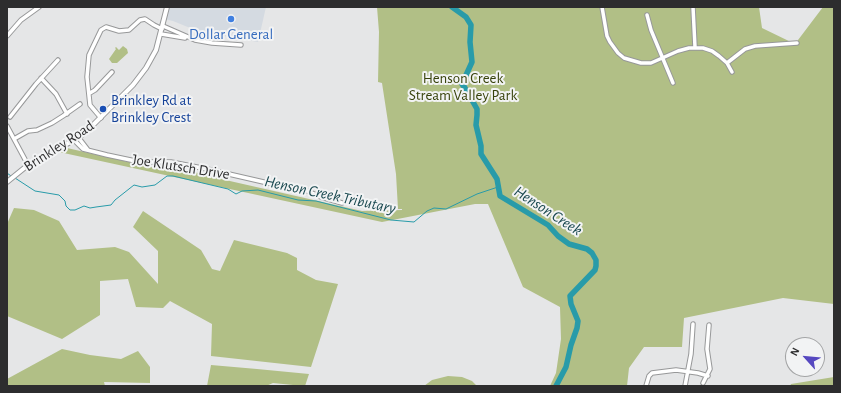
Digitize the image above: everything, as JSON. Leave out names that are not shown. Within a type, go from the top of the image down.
[{"type":"main road","name":"Brinkley Road","points":[[9,180],[28,165],[76,139],[101,118],[133,85],[146,68],[156,50],[167,7]]},
{"type":"street","points":[[7,36],[21,20],[39,7]]},
{"type":"street","points":[[602,7],[607,36],[618,53],[624,58],[641,63],[651,63],[678,51],[695,47],[712,51],[727,63],[732,72]]},
{"type":"street","points":[[693,7],[695,47]]},
{"type":"street","points":[[647,15],[651,30],[673,83]]},
{"type":"street","points":[[101,118],[91,107],[87,77],[88,62],[95,40],[102,29],[106,27],[119,31],[129,30],[140,20],[145,19],[162,30],[190,38],[212,43],[241,45]]},
{"type":"street","points":[[162,30],[190,38]]},
{"type":"street","points":[[727,63],[745,49],[755,46],[797,43]]},
{"type":"street","points":[[10,117],[22,100],[58,60]]},
{"type":"street","points":[[90,93],[95,90],[112,72]]},
{"type":"street","points":[[41,78],[56,94],[67,114]]},
{"type":"street","points":[[14,139],[28,131],[44,127],[67,114],[80,104]]},
{"type":"street","points":[[7,126],[28,165]]},
{"type":"street","name":"Joe Klutsch Drive","points":[[76,139],[82,148],[88,150],[140,162],[171,162],[281,186],[303,189],[321,197],[342,203]]},
{"type":"street","points":[[686,386],[694,324]]},
{"type":"street","points":[[703,383],[708,376],[710,369],[707,349],[709,325]]},
{"type":"street","points":[[646,386],[649,376],[652,373],[676,370],[688,371],[708,376]]},
{"type":"shaded area","points":[[167,7],[266,7],[258,42],[200,32],[164,19]]},
{"type":"green space","name":"Henson Creek Stream Valley Park","points":[[377,7],[759,7],[762,28],[795,44],[823,7],[834,7],[834,304],[783,298],[684,318],[682,347],[644,347],[629,368],[627,386],[550,386],[556,373],[561,339],[560,307],[523,287],[488,204],[475,204],[382,222],[59,152],[67,148],[155,168],[164,164],[221,179],[362,211],[402,210],[398,209],[396,174],[382,83],[378,82],[379,32]]},
{"type":"green space","points":[[123,46],[127,49],[128,53],[117,63],[112,63],[109,59],[116,49],[115,48],[116,47],[119,50]]},
{"type":"green space","points":[[14,208],[34,210],[59,221],[77,250],[115,247],[129,252],[158,284],[158,251],[133,227],[143,211],[201,250],[212,269],[220,271],[234,240],[287,253],[297,258],[297,270],[316,280],[338,284],[311,367],[211,356],[212,324],[170,301],[163,308],[136,307],[128,279],[100,281],[100,315],[62,339],[7,316],[7,224]]},
{"type":"green space","points":[[62,349],[90,355],[121,359],[138,351],[150,367],[150,383],[104,382],[105,386],[7,386],[7,379]]},
{"type":"green space","points":[[211,365],[309,374],[305,386],[273,383],[266,386],[207,386]]},
{"type":"green space","points":[[448,376],[462,377],[472,381],[477,386],[424,386],[432,380]]},
{"type":"green space","points":[[834,377],[834,386],[790,386],[791,384]]},
{"type":"waterway","name":"Henson Creek","points":[[452,7],[466,17],[471,25],[470,42],[472,62],[462,84],[477,109],[476,125],[481,146],[481,154],[497,179],[500,196],[548,225],[558,236],[569,244],[587,249],[592,253],[596,260],[595,270],[570,296],[571,304],[578,321],[577,328],[566,367],[556,386]]},
{"type":"waterway","name":"Henson Creek Tributary","points":[[7,173],[11,176]]},
{"type":"waterway","name":"Henson Creek Tributary","points":[[15,178],[35,191],[59,195],[65,201],[66,206],[70,210],[75,210],[84,206],[90,208],[111,205],[134,185],[142,187],[155,185],[167,176],[173,176],[228,189],[236,194],[242,191],[258,190],[298,200],[316,201],[391,220],[414,222],[427,211],[434,208],[446,209],[477,194],[498,187]]},
{"type":"place","name":"Dollar General","points":[[231,19]]},
{"type":"place","name":"Brinkley Rd at Brinkley Crest","points":[[103,109]]}]
